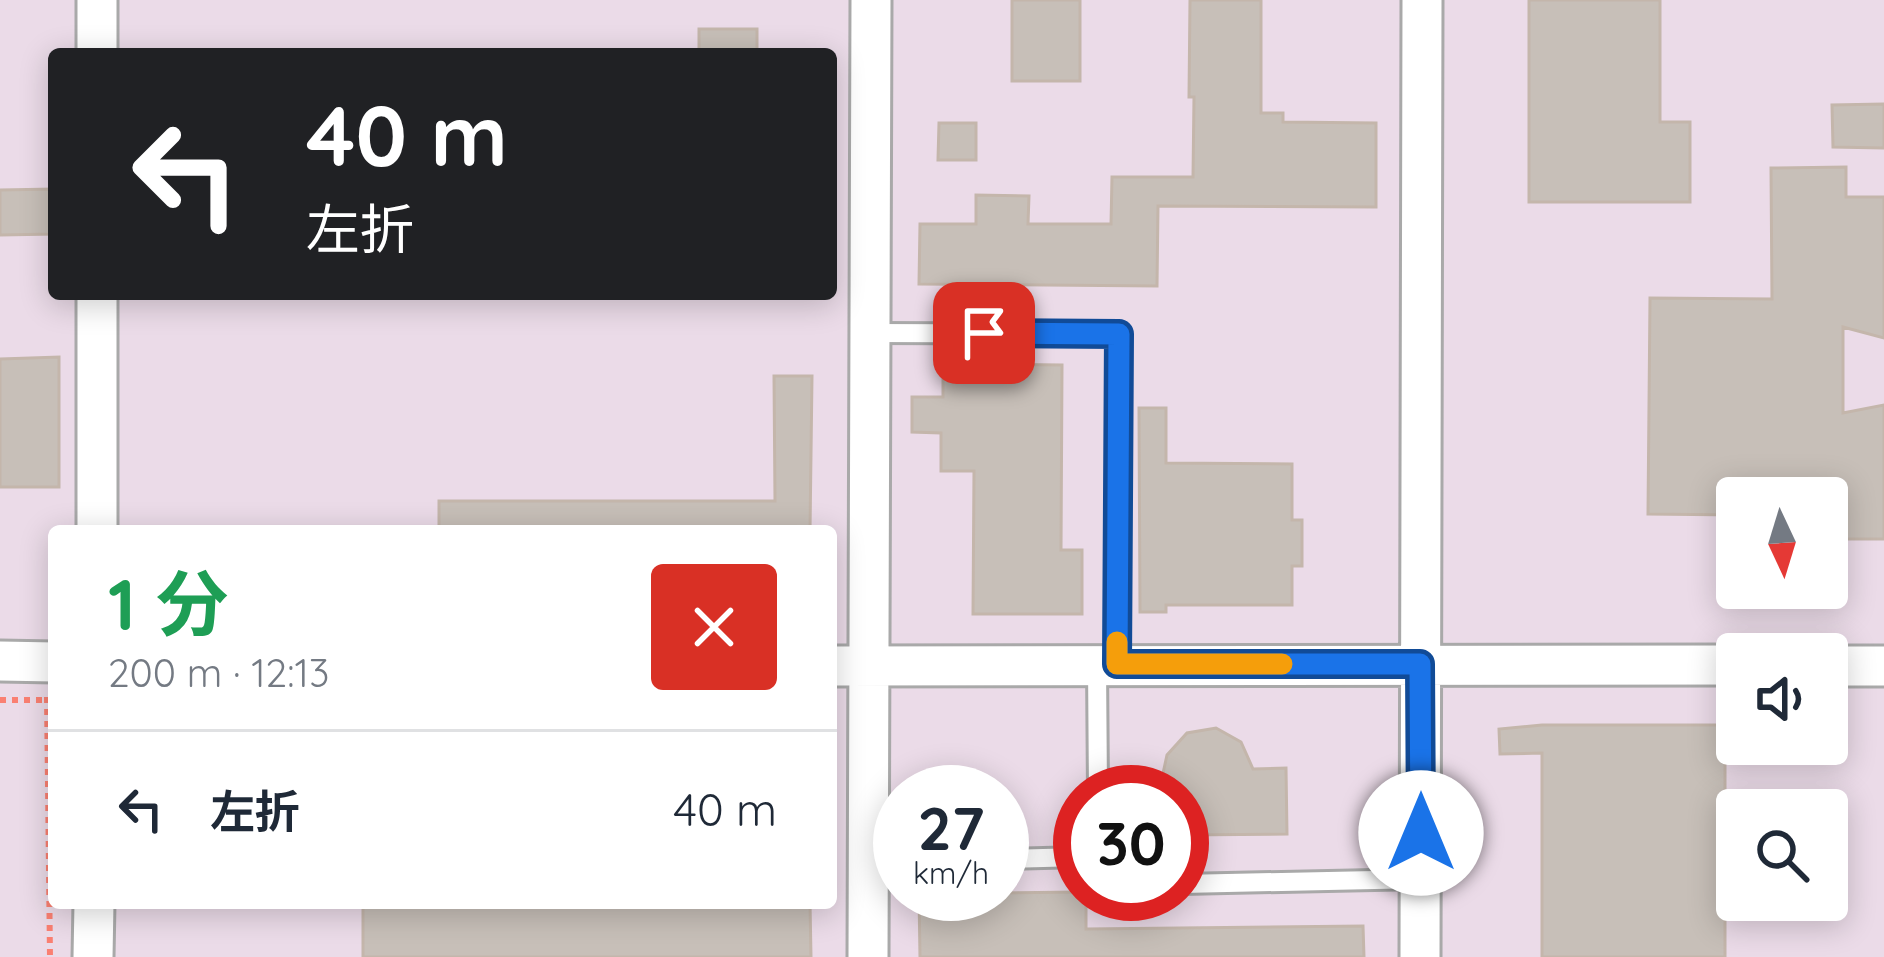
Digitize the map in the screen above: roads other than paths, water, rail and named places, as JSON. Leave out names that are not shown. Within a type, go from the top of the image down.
[{"type":"street","points":[[97,48],[98,0]]},
{"type":"street","points":[[872,0],[870,333],[850,666],[873,798]]},
{"type":"street","points":[[1420,957],[1422,0]]},
{"type":"street","points":[[97,300],[97,525]]},
{"type":"street","points":[[0,662],[48,680]]},
{"type":"street","points":[[850,666],[1716,665]]},
{"type":"street","points":[[1848,666],[1884,666]]},
{"type":"street","points":[[94,909],[94,957]]},
{"type":"street","points":[[868,957],[874,921]]},
{"type":"lane","points":[[870,333],[1119,334],[1100,765]]},
{"type":"lane","points":[[1209,883],[1420,879]]}]
